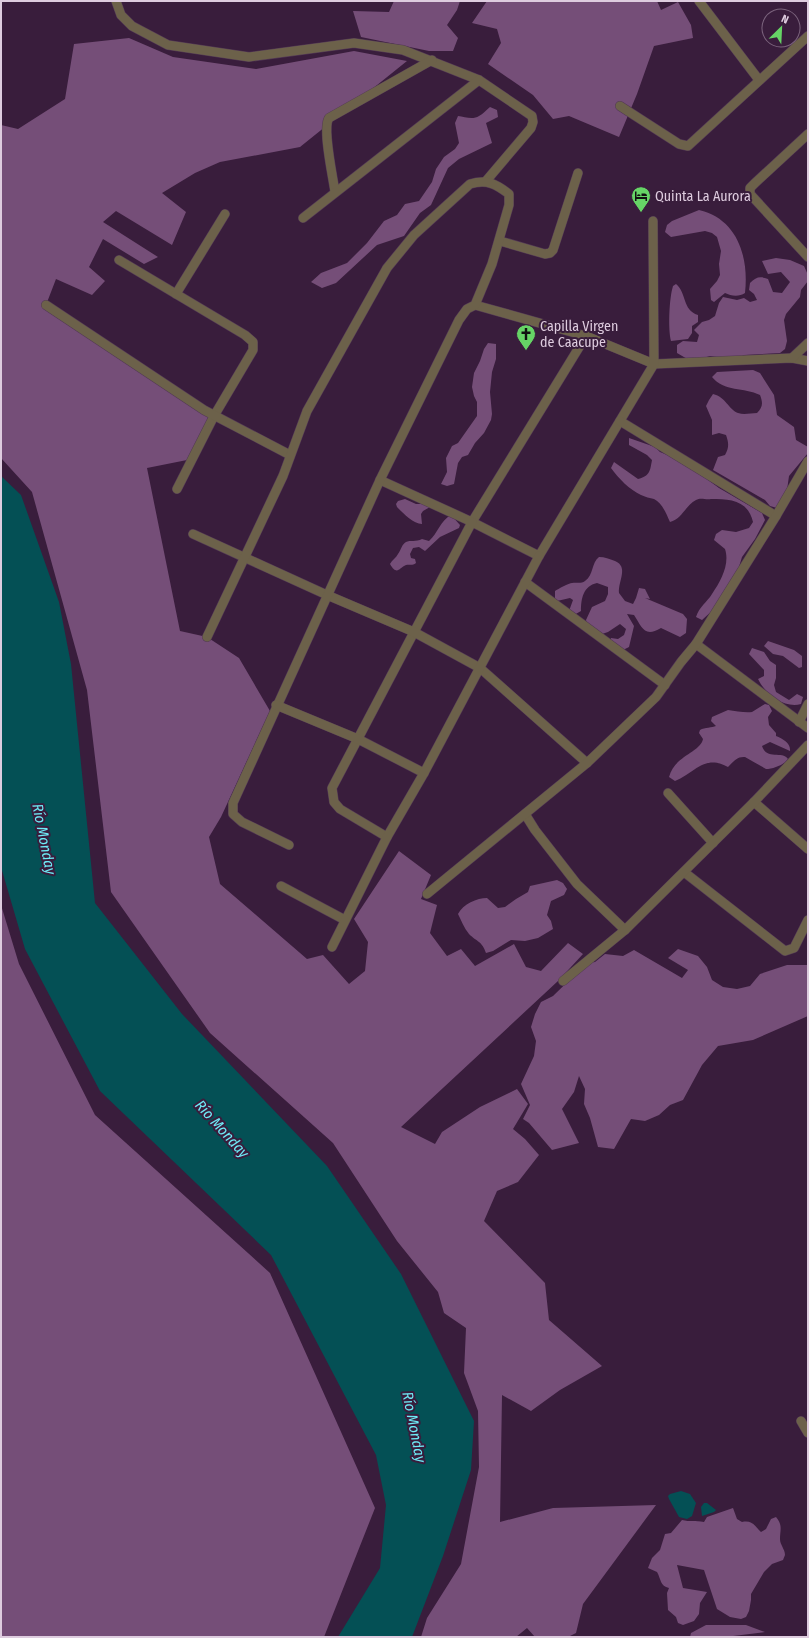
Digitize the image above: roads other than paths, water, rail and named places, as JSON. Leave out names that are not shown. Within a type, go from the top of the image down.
[{"type":"street","points":[[116,1],[121,15],[132,26],[168,45],[249,57],[354,43],[403,50],[432,60],[479,80],[532,116],[533,122],[531,128],[486,181]]},
{"type":"street","points":[[699,1],[759,80]]},
{"type":"street","points":[[620,106],[679,144],[688,146],[808,36]]},
{"type":"street","points":[[335,192],[326,122],[329,118],[432,60]]},
{"type":"street","points":[[303,218],[479,80]]},
{"type":"street","points":[[808,134],[750,188],[750,194],[808,257]]},
{"type":"street","points":[[500,241],[545,254],[550,253],[578,173]]},
{"type":"street","points":[[207,637],[283,476],[307,411],[387,268],[414,235],[470,184],[478,181],[486,181],[501,187],[509,194],[509,205],[500,241],[492,264],[474,305],[467,309],[459,320],[380,480],[276,705],[233,803],[233,814],[242,822],[289,845]]},
{"type":"street","points":[[176,294],[225,214]]},
{"type":"street","points":[[332,947],[387,837],[424,773],[539,556],[654,364],[653,221]]},
{"type":"street","points":[[119,260],[245,335],[253,342],[253,350],[214,416],[177,489]]},
{"type":"street","points":[[46,305],[204,410],[290,455]]},
{"type":"street","points":[[474,305],[586,336],[654,364],[792,358],[808,361]]},
{"type":"street","points":[[387,837],[340,809],[334,802],[332,788],[472,522],[586,336]]},
{"type":"street","points":[[792,358],[808,343]]},
{"type":"street","points":[[620,421],[776,516]]},
{"type":"street","points":[[427,894],[587,763],[656,697],[696,644],[776,516],[808,461]]},
{"type":"street","points":[[380,480],[472,522],[539,556]]},
{"type":"street","points":[[193,534],[327,595],[414,632],[480,668],[587,763]]},
{"type":"street","points":[[525,582],[665,685]]},
{"type":"street","points":[[696,644],[808,728]]},
{"type":"street","points":[[799,722],[808,704]]},
{"type":"street","points":[[276,705],[358,739],[424,773]]},
{"type":"street","points":[[563,981],[625,930],[754,802],[808,745]]},
{"type":"street","points":[[668,793],[713,843]]},
{"type":"street","points":[[754,802],[808,849]]},
{"type":"street","points":[[525,814],[535,830],[577,884],[625,930]]},
{"type":"street","points":[[684,872],[785,950],[794,948],[808,920]]},
{"type":"street","points":[[281,886],[345,920]]},
{"type":"street","points":[[801,1421],[808,1433]]},
{"type":"water","name":"Río Monday","points":[[1,476],[21,495],[59,602],[71,664],[95,903],[182,1014],[327,1166],[401,1274],[474,1421],[471,1470],[443,1556],[412,1637],[338,1637],[380,1568],[386,1505],[376,1455],[271,1255],[100,1091],[25,949],[1,867]]},
{"type":"water","points":[[681,1491],[690,1494],[696,1503],[692,1516],[687,1519],[679,1517],[668,1496]]},
{"type":"water","points":[[704,1503],[707,1503],[716,1510],[702,1516],[701,1507]]},
{"type":"place","name":"Quinta La Aurora","points":[[641,213]]},
{"type":"place","name":"Capilla Virgen de Caacupe","points":[[526,351]]}]
